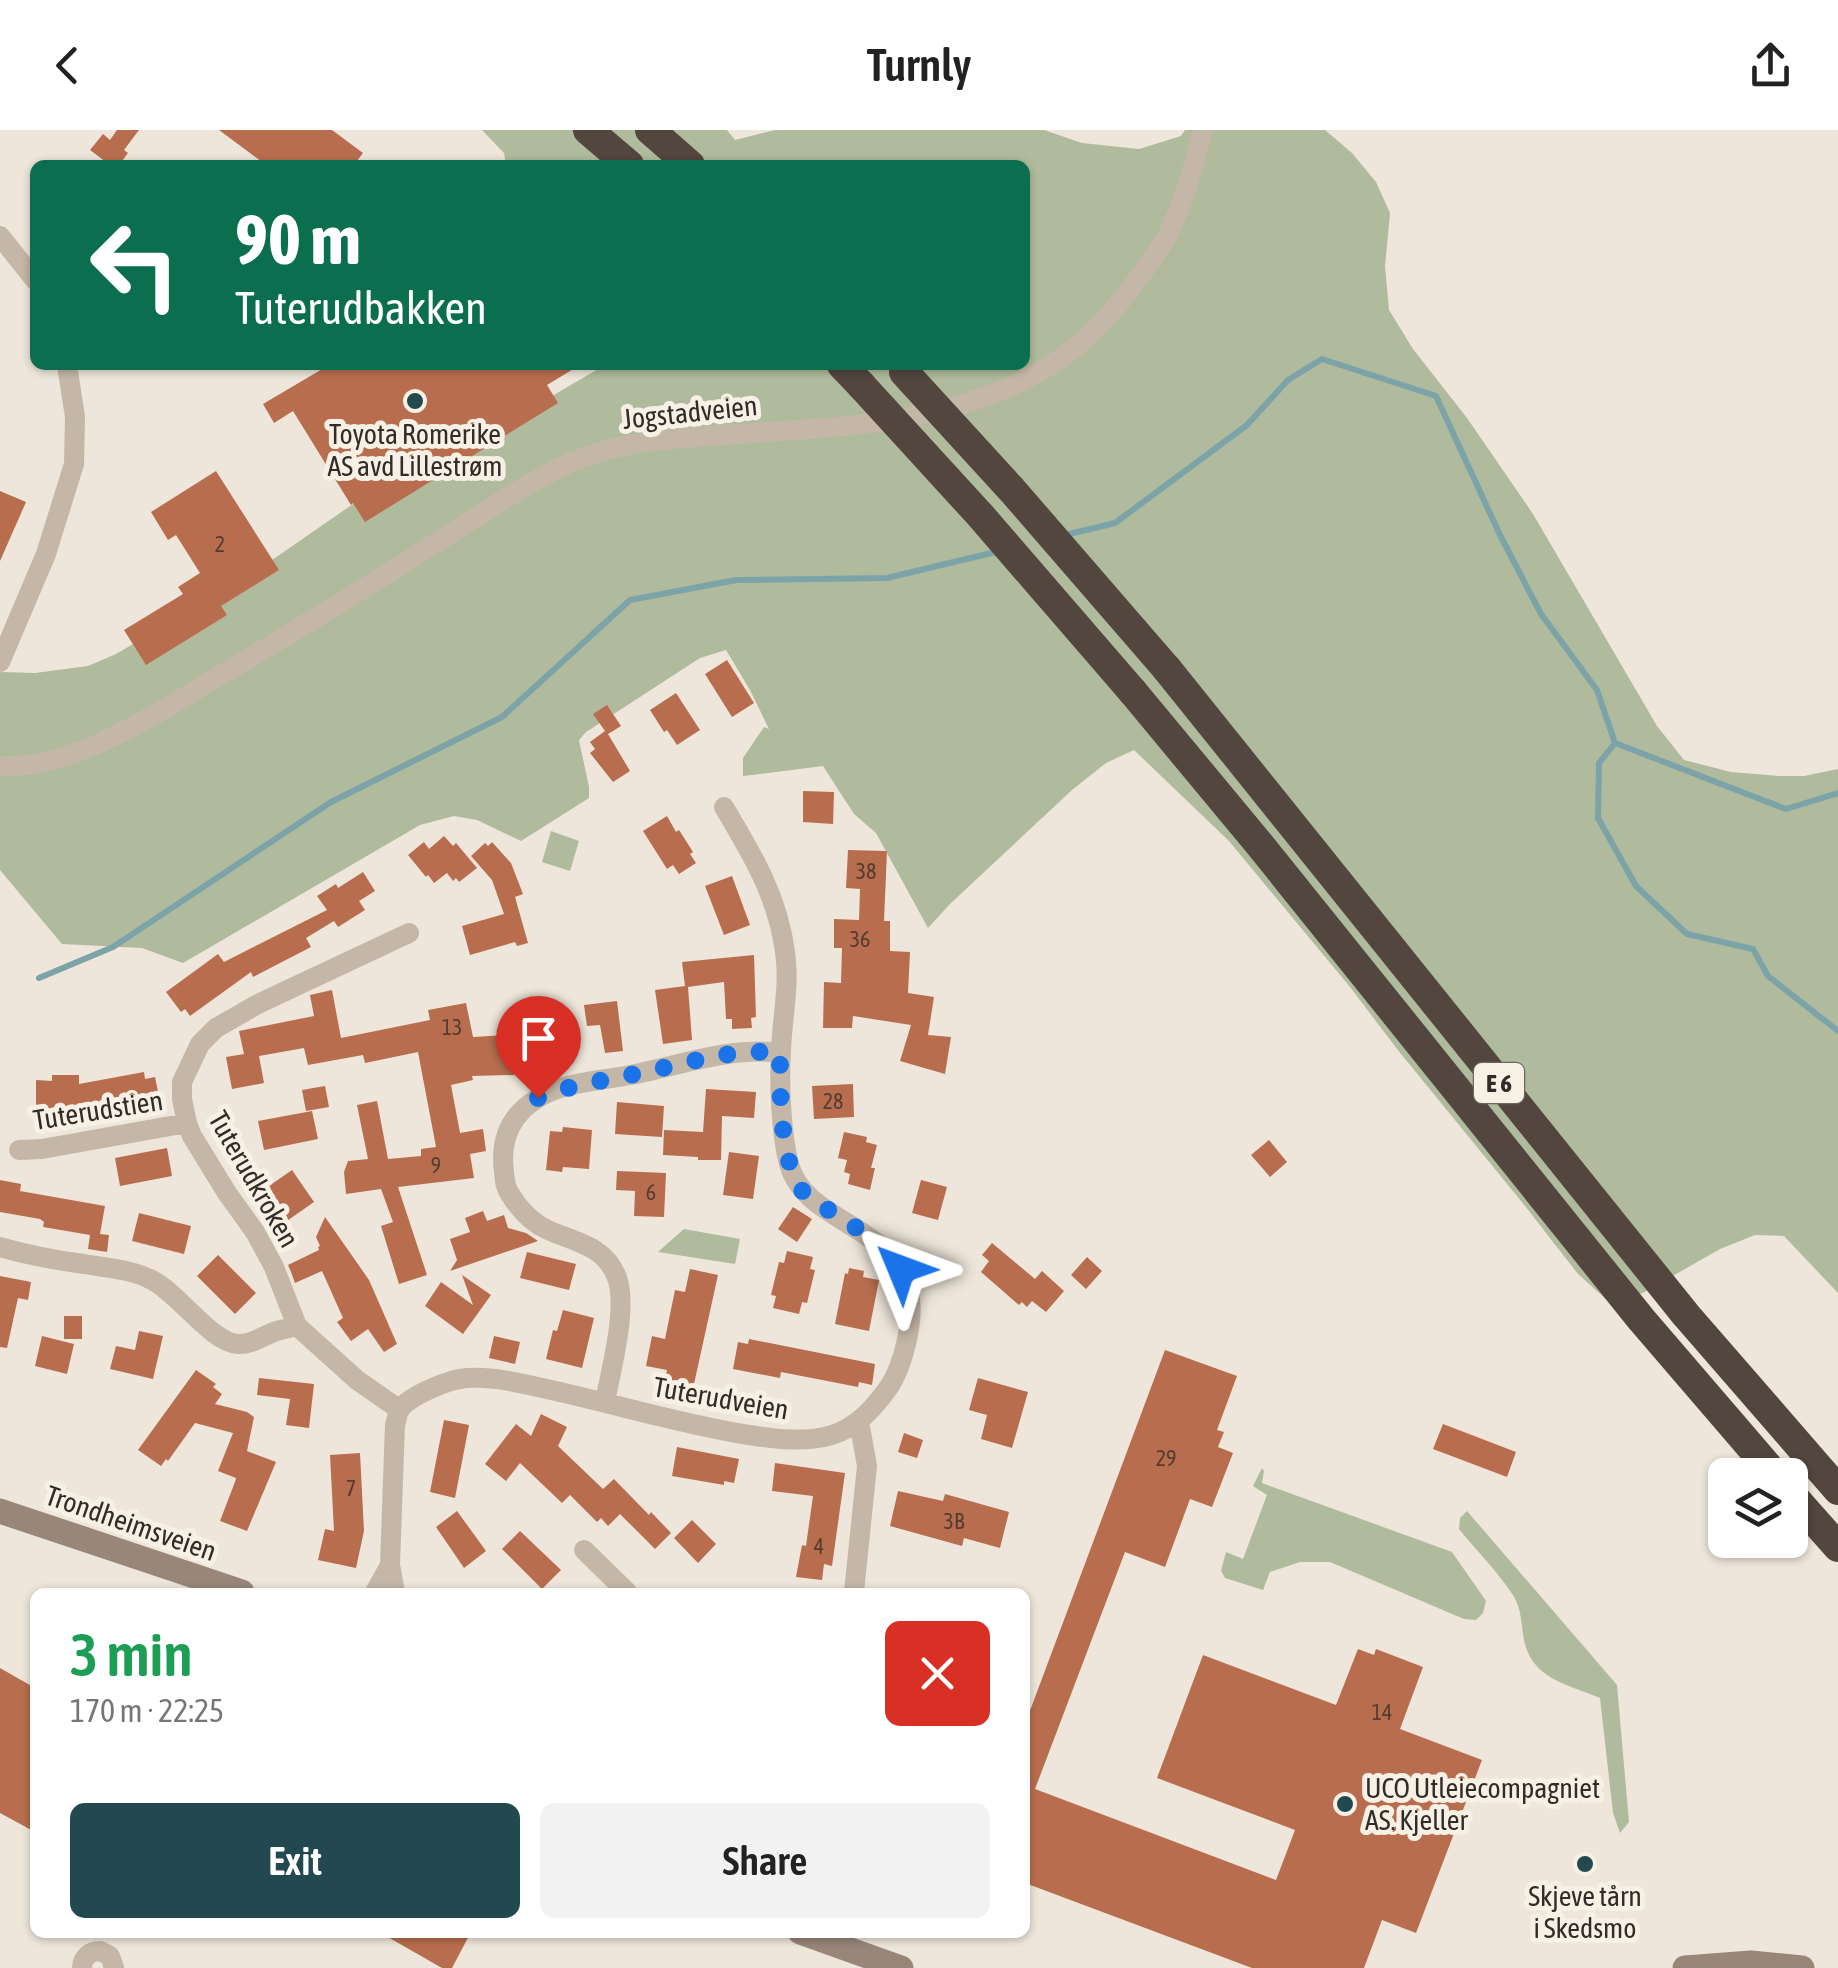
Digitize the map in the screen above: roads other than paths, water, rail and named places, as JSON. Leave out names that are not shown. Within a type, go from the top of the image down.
[{"type":"highway","points":[[588,130],[623,160]]},
{"type":"highway","points":[[650,130],[684,160]]},
{"type":"highway","name":"E 6","points":[[902,370],[1167,669],[1686,1315],[1838,1490]]},
{"type":"highway","name":"E 6","points":[[852,375],[1133,692],[1641,1319],[1760,1458]]},
{"type":"highway","points":[[1808,1513],[1838,1547]]},
{"type":"main road","name":"Trondheimsveien","points":[[0,1510],[230,1588]]},
{"type":"main road","points":[[817,1938],[901,1968]]},
{"type":"main road","points":[[1685,1968],[1751,1963],[1802,1968]]},
{"type":"street","name":"Jogstadveien","points":[[0,766],[50,760],[122,731],[316,620],[555,470],[598,452],[638,442],[840,427],[914,417],[972,402],[1022,381],[1076,346],[1109,316],[1138,280],[1169,234],[1188,187],[1202,130]]},
{"type":"street","points":[[0,236],[30,274]]},
{"type":"street","points":[[0,662],[46,554],[74,464],[74,418],[68,370]]},
{"type":"street","name":"Tuterudveien","points":[[400,1410],[444,1382],[466,1378],[496,1380],[716,1430],[806,1440],[833,1435],[859,1421],[894,1380],[910,1327],[910,1293],[901,1269],[880,1244],[809,1198],[796,1183],[786,1154],[780,1078],[785,953],[771,892],[724,806]]},
{"type":"street","name":"Tuterudkroken","points":[[400,1410],[326,1355],[297,1326],[274,1267],[255,1232],[214,1173],[186,1123],[182,1082],[200,1044],[216,1028],[409,933]]},
{"type":"street","points":[[605,1402],[620,1318],[622,1297],[618,1279],[599,1252],[546,1229],[526,1216],[511,1196],[506,1188],[502,1157],[514,1119],[538,1098],[565,1087],[726,1055],[780,1053]]},
{"type":"street","name":"Tuterudstien","points":[[19,1150],[186,1123]]},
{"type":"street","points":[[0,1246],[49,1259],[126,1269],[154,1280],[179,1298],[211,1331],[237,1344],[297,1326]]},
{"type":"street","points":[[394,1588],[390,1565],[395,1425],[400,1410]]},
{"type":"street","points":[[854,1588],[867,1466],[859,1421]]},
{"type":"street","points":[[584,1550],[623,1588]]},
{"type":"street","points":[[376,1588],[390,1565]]},
{"type":"street","points":[[82,1968],[88,1954],[100,1951],[110,1956],[114,1968]]},
{"type":"waterway","points":[[1065,535],[1115,523],[1247,425],[1288,380],[1322,359],[1436,396],[1541,614],[1597,690],[1615,743]]},
{"type":"waterway","points":[[39,978],[113,947],[331,802],[502,717],[630,600],[736,580],[887,578],[1000,551]]},
{"type":"waterway","points":[[1615,743],[1599,763],[1598,818],[1636,886],[1687,934],[1753,949],[1768,976],[1838,1031]]},
{"type":"waterway","points":[[1615,743],[1786,809],[1838,793]]},
{"type":"place","name":"Toyota Romerike AS avd Lillestrøm","points":[[415,401]]},
{"type":"place","name":"UCO Utleiecompagniet AS. Kjeller","points":[[1345,1804]]},
{"type":"place","name":"Skjeve tårn i Skedsmo","points":[[1585,1864]]}]
